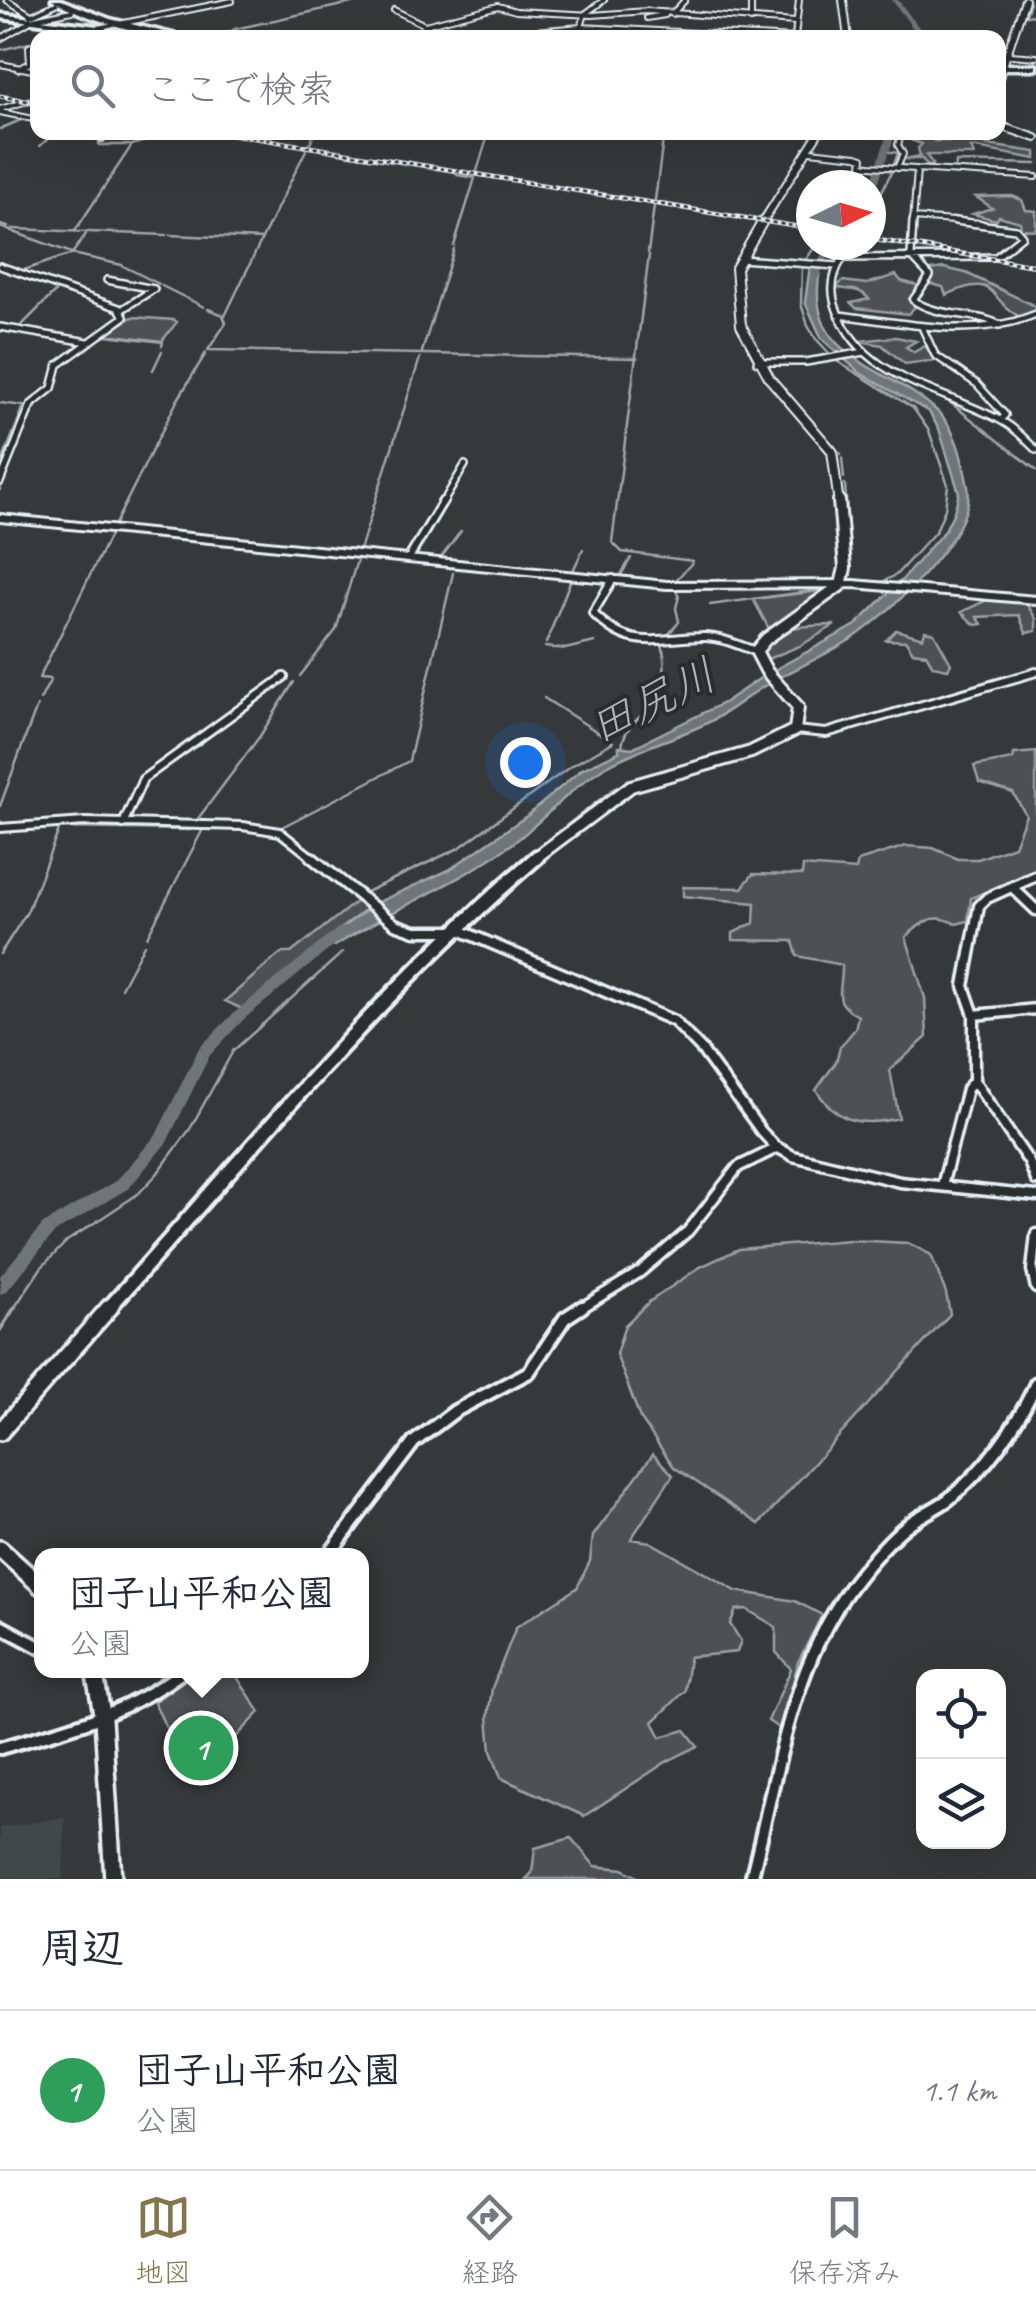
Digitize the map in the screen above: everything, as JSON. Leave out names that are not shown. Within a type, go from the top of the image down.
[{"type":"highway","points":[[59,3],[117,25],[144,30]]},
{"type":"highway","points":[[59,3],[72,11],[138,30]]},
{"type":"highway","points":[[1006,67],[1036,67]]},
{"type":"main road","points":[[0,16],[104,28],[117,25]]},
{"type":"street","points":[[7,0],[27,18]]},
{"type":"street","points":[[581,27],[585,14],[604,0]]},
{"type":"street","points":[[647,18],[670,14],[685,0]]},
{"type":"street","points":[[751,20],[752,0]]},
{"type":"street","points":[[796,30],[799,0]]},
{"type":"street","points":[[843,0],[847,30]]},
{"type":"street","points":[[1006,58],[1025,0]]},
{"type":"street","points":[[117,25],[232,2]]},
{"type":"street","points":[[0,38],[27,18],[59,3]]},
{"type":"street","points":[[425,25],[481,8],[585,14],[644,12],[796,22]]},
{"type":"street","points":[[394,10],[430,30]]},
{"type":"street","points":[[27,18],[72,11]]},
{"type":"street","points":[[529,29],[526,22],[532,11]]},
{"type":"street","points":[[644,12],[645,29]]},
{"type":"street","points":[[96,30],[104,28]]},
{"type":"street","points":[[520,30],[662,30]]},
{"type":"street","points":[[1008,55],[1036,57]]},
{"type":"street","points":[[0,64],[30,70]]},
{"type":"street","points":[[18,69],[30,64]]},
{"type":"street","points":[[0,110],[30,101]]},
{"type":"street","points":[[0,110],[30,118]]},
{"type":"street","points":[[1006,128],[1036,138]]},
{"type":"street","points":[[756,650],[766,638],[841,584],[845,568],[833,451],[757,362],[746,342],[734,273],[815,140]]},
{"type":"street","points":[[898,168],[903,154],[900,140]]},
{"type":"street","points":[[810,152],[857,156],[863,158],[862,164],[870,166],[1036,177]]},
{"type":"street","points":[[917,170],[911,256],[930,276],[913,300],[918,306],[965,310],[1000,325]]},
{"type":"street","points":[[740,259],[833,266],[849,257],[996,257],[1022,234],[1016,229],[987,227],[980,222],[913,218]]},
{"type":"street","points":[[0,266],[122,310]]},
{"type":"street","points":[[833,266],[832,288],[838,315],[865,352],[910,382],[1001,420],[1036,450]]},
{"type":"street","points":[[107,280],[154,289],[122,310]]},
{"type":"street","points":[[0,482],[31,405],[52,388],[62,360],[122,320],[122,310]]},
{"type":"street","points":[[838,315],[922,327],[1000,325],[1036,314]]},
{"type":"street","points":[[0,327],[88,342]]},
{"type":"street","points":[[922,327],[924,341],[944,366],[976,383],[1005,416],[1001,420]]},
{"type":"street","points":[[757,362],[865,352]]},
{"type":"street","points":[[409,558],[465,465]]},
{"type":"street","points":[[0,518],[678,586],[841,584],[1036,600]]},
{"type":"street","points":[[613,579],[595,607],[597,621],[622,636],[662,642],[706,636],[756,650]]},
{"type":"street","points":[[756,650],[762,666],[798,705],[801,715],[795,730]]},
{"type":"street","points":[[0,1432],[316,1076],[456,930],[495,890],[615,794],[750,752],[795,730],[826,733],[1036,672]]},
{"type":"street","points":[[123,824],[137,784],[284,677]]},
{"type":"street","points":[[0,828],[123,824],[243,826],[280,832],[366,904],[405,929],[456,930],[674,1021],[700,1045],[778,1148],[832,1168],[1036,1196]]},
{"type":"street","points":[[1036,876],[987,898],[975,914],[964,986],[974,1015],[974,1081],[1029,1162],[1036,1180]]},
{"type":"street","points":[[1012,887],[1036,910]]},
{"type":"street","points":[[974,1015],[1036,1009]]},
{"type":"street","points":[[942,1186],[967,1089],[974,1081]]},
{"type":"street","points":[[334,1548],[414,1442],[455,1411],[529,1372],[565,1318],[640,1272],[688,1230],[738,1167],[778,1148]]},
{"type":"street","points":[[1036,1234],[1032,1270],[1036,1288]]},
{"type":"street","points":[[751,1879],[806,1664],[816,1642],[845,1592],[902,1530],[964,1484],[1028,1402],[1036,1383]]},
{"type":"street","points":[[0,1549],[34,1580]]},
{"type":"street","points":[[0,1626],[34,1644]]},
{"type":"street","points":[[96,1678],[104,1719],[113,1879]]},
{"type":"street","points":[[0,1748],[104,1719],[148,1697],[174,1678]]},
{"type":"shaded area","points":[[911,140],[996,141],[988,145],[1036,152],[1036,159],[971,148],[974,155],[926,155],[933,164],[929,167],[922,159],[905,159],[920,156],[918,148],[922,144]]},
{"type":"shaded area","points":[[1012,196],[1022,200],[1026,210],[1036,211],[1036,230],[1021,229],[1020,222],[999,216],[996,220],[973,214],[992,208],[976,197]]},
{"type":"shaded area","points":[[810,265],[821,266],[818,298],[823,322],[835,341],[852,356],[917,395],[944,418],[954,436],[968,487],[967,505],[945,548],[908,592],[853,638],[764,686],[712,720],[605,767],[491,858],[335,946],[326,939],[376,903],[449,870],[528,815],[582,769],[619,752],[619,746],[632,748],[725,702],[765,675],[856,625],[945,530],[959,493],[939,429],[929,412],[860,373],[822,339],[805,302]]},
{"type":"shaded area","points":[[944,268],[966,273],[1035,306],[1036,312],[1022,318],[985,287],[964,288],[946,295],[943,287],[931,284],[931,270]]},
{"type":"shaded area","points":[[896,275],[901,281],[920,286],[911,298],[915,307],[908,314],[856,308],[851,303],[869,299],[857,291],[836,287],[843,281],[867,284]]},
{"type":"shaded area","points":[[132,317],[177,322],[162,341],[106,334]]},
{"type":"shaded area","points":[[896,337],[916,341],[906,347],[914,352],[925,346],[937,360],[905,364],[882,345],[860,341]]},
{"type":"shaded area","points":[[829,590],[773,628],[768,627],[753,599]]},
{"type":"shaded area","points":[[989,599],[1027,604],[1036,619],[1036,631],[1026,633],[1019,615],[977,617],[982,624],[975,625],[961,612]]},
{"type":"shaded area","points":[[835,625],[800,646],[765,660],[762,650],[784,630]]},
{"type":"shaded area","points":[[896,630],[923,638],[925,631],[934,633],[951,664],[948,669],[933,666],[926,654],[913,652],[906,641],[886,640]]},
{"type":"shaded area","points":[[1036,752],[1036,871],[971,898],[968,921],[956,924],[929,920],[906,937],[925,998],[927,1037],[890,1070],[899,1118],[862,1122],[842,1116],[816,1090],[855,1029],[858,1016],[841,1000],[842,965],[797,956],[793,941],[733,940],[733,933],[754,923],[755,903],[683,896],[683,887],[742,888],[753,874],[802,875],[803,866],[856,870],[858,861],[906,846],[933,848],[958,859],[978,859],[1014,846],[1026,815],[1013,793],[979,782],[974,766]]},
{"type":"shaded area","points":[[357,901],[367,908],[242,1009],[225,1001],[281,953],[291,953]]},
{"type":"shaded area","points":[[850,1240],[908,1243],[931,1255],[950,1314],[759,1524],[674,1467],[640,1418],[616,1354],[625,1325],[649,1302],[700,1267],[739,1249]]},
{"type":"shaded area","points":[[653,1454],[673,1475],[631,1539],[650,1542],[736,1591],[795,1601],[822,1615],[798,1662],[782,1730],[768,1721],[791,1669],[776,1652],[776,1627],[746,1609],[736,1610],[730,1624],[741,1641],[737,1652],[689,1657],[685,1691],[653,1722],[661,1737],[685,1730],[698,1746],[666,1762],[584,1816],[501,1778],[491,1751],[488,1717],[492,1688],[516,1627],[577,1588],[590,1561],[593,1536]]},
{"type":"shaded area","points":[[187,1678],[238,1678],[260,1712],[192,1783],[154,1702]]},
{"type":"shaded area","points":[[65,1817],[63,1879],[0,1879],[0,1828]]},
{"type":"shaded area","points":[[571,1838],[595,1866],[623,1869],[641,1879],[526,1879],[532,1873],[535,1848]]},
{"type":"waterway","points":[[270,21],[365,0]]},
{"type":"waterway","name":"田尻川","points":[[895,0],[918,30]]},
{"type":"waterway","points":[[1030,2],[1026,15],[1036,16]]},
{"type":"waterway","points":[[233,30],[267,22]]},
{"type":"waterway","points":[[0,50],[30,43]]},
{"type":"waterway","points":[[0,129],[23,119]]},
{"type":"waterway","points":[[40,146],[47,140]]},
{"type":"waterway","points":[[99,140],[99,145],[129,145]]},
{"type":"waterway","points":[[75,231],[132,145],[148,140]]},
{"type":"waterway","points":[[477,171],[487,140]]},
{"type":"waterway","points":[[655,200],[663,140]]},
{"type":"waterway","name":"田尻川","points":[[879,170],[889,140]]},
{"type":"waterway","points":[[170,235],[262,239],[306,150]]},
{"type":"waterway","points":[[885,151],[898,153],[893,167]]},
{"type":"waterway","points":[[955,170],[956,162],[1036,164]]},
{"type":"waterway","points":[[886,183],[893,169]]},
{"type":"waterway","points":[[454,246],[475,178],[457,175]]},
{"type":"waterway","points":[[648,253],[654,206]]},
{"type":"waterway","points":[[0,225],[8,227]]},
{"type":"waterway","points":[[0,227],[72,253]]},
{"type":"waterway","points":[[13,229],[166,235]]},
{"type":"waterway","points":[[72,253],[86,234]]},
{"type":"waterway","points":[[225,316],[261,241]]},
{"type":"waterway","points":[[422,352],[454,249]]},
{"type":"waterway","points":[[21,271],[72,253]]},
{"type":"waterway","points":[[72,253],[122,265]]},
{"type":"waterway","points":[[636,358],[649,255]]},
{"type":"waterway","name":"田尻川","points":[[814,279],[823,260]]},
{"type":"waterway","points":[[833,264],[835,260]]},
{"type":"waterway","points":[[123,266],[159,284]]},
{"type":"waterway","points":[[802,266],[801,304],[807,322]]},
{"type":"waterway","points":[[832,268],[830,292],[835,313],[859,352]]},
{"type":"waterway","points":[[162,286],[204,307]]},
{"type":"waterway","points":[[19,328],[56,291]]},
{"type":"waterway","points":[[208,309],[221,314]]},
{"type":"waterway","points":[[223,315],[226,323],[208,350],[636,358]]},
{"type":"waterway","points":[[807,324],[816,339]]},
{"type":"waterway","points":[[107,335],[163,342],[162,346]]},
{"type":"waterway","points":[[817,340],[831,355]]},
{"type":"waterway","points":[[153,370],[162,351]]},
{"type":"waterway","points":[[114,526],[177,401],[206,353]]},
{"type":"waterway","points":[[864,356],[903,382],[935,395]]},
{"type":"waterway","points":[[360,550],[420,358]]},
{"type":"waterway","points":[[636,358],[612,542],[622,552],[693,561]]},
{"type":"waterway","points":[[835,360],[913,408],[929,431],[948,485],[945,509],[936,531],[896,575],[878,584]]},
{"type":"waterway","points":[[947,400],[1036,470]]},
{"type":"waterway","points":[[31,415],[39,402]]},
{"type":"waterway","points":[[0,403],[24,406],[0,467]]},
{"type":"waterway","points":[[0,490],[30,417]]},
{"type":"waterway","points":[[808,417],[841,454]]},
{"type":"waterway","points":[[842,458],[844,478]]},
{"type":"waterway","points":[[845,484],[851,576]]},
{"type":"waterway","points":[[40,700],[51,679],[39,678],[112,531]]},
{"type":"waterway","points":[[440,559],[461,531]]},
{"type":"waterway","points":[[572,573],[583,549]]},
{"type":"waterway","points":[[300,676],[336,630],[358,557]]},
{"type":"waterway","points":[[619,578],[631,558]]},
{"type":"waterway","points":[[667,636],[679,622],[679,596],[672,584],[692,563]]},
{"type":"waterway","points":[[251,824],[280,828],[409,761],[453,573]]},
{"type":"waterway","points":[[546,643],[571,579]]},
{"type":"waterway","points":[[710,605],[826,589]]},
{"type":"waterway","points":[[545,647],[565,649],[595,642]]},
{"type":"waterway","points":[[622,747],[625,734],[657,699],[664,667],[662,642]]},
{"type":"waterway","points":[[197,820],[260,736],[294,682]]},
{"type":"waterway","points":[[366,892],[459,848],[571,766],[613,742],[544,698]]},
{"type":"waterway","points":[[0,806],[37,706]]},
{"type":"waterway","points":[[500,878],[617,786]]},
{"type":"waterway","points":[[0,821],[5,824]]},
{"type":"waterway","points":[[208,822],[223,822]]},
{"type":"waterway","points":[[0,954],[27,912],[60,827]]},
{"type":"waterway","points":[[62,828],[190,830]]},
{"type":"waterway","points":[[147,937],[202,831]]},
{"type":"waterway","name":"田尻川","points":[[0,1288],[49,1228],[123,1184],[162,1138],[204,1052],[239,1016],[343,931]]},
{"type":"waterway","points":[[121,988],[144,945]]},
{"type":"waterway","points":[[15,1307],[41,1268],[67,1241],[138,1194],[157,1174],[190,1129],[233,1051],[343,952]]},
{"type":"waterway","points":[[0,1330],[15,1307]]},
{"type":"railway","points":[[0,96],[30,102]]},
{"type":"railway","points":[[268,140],[796,227]]},
{"type":"railway","points":[[886,241],[1036,266]]},
{"type":"place","name":"団子山平和公園","points":[[201,1748]]}]
